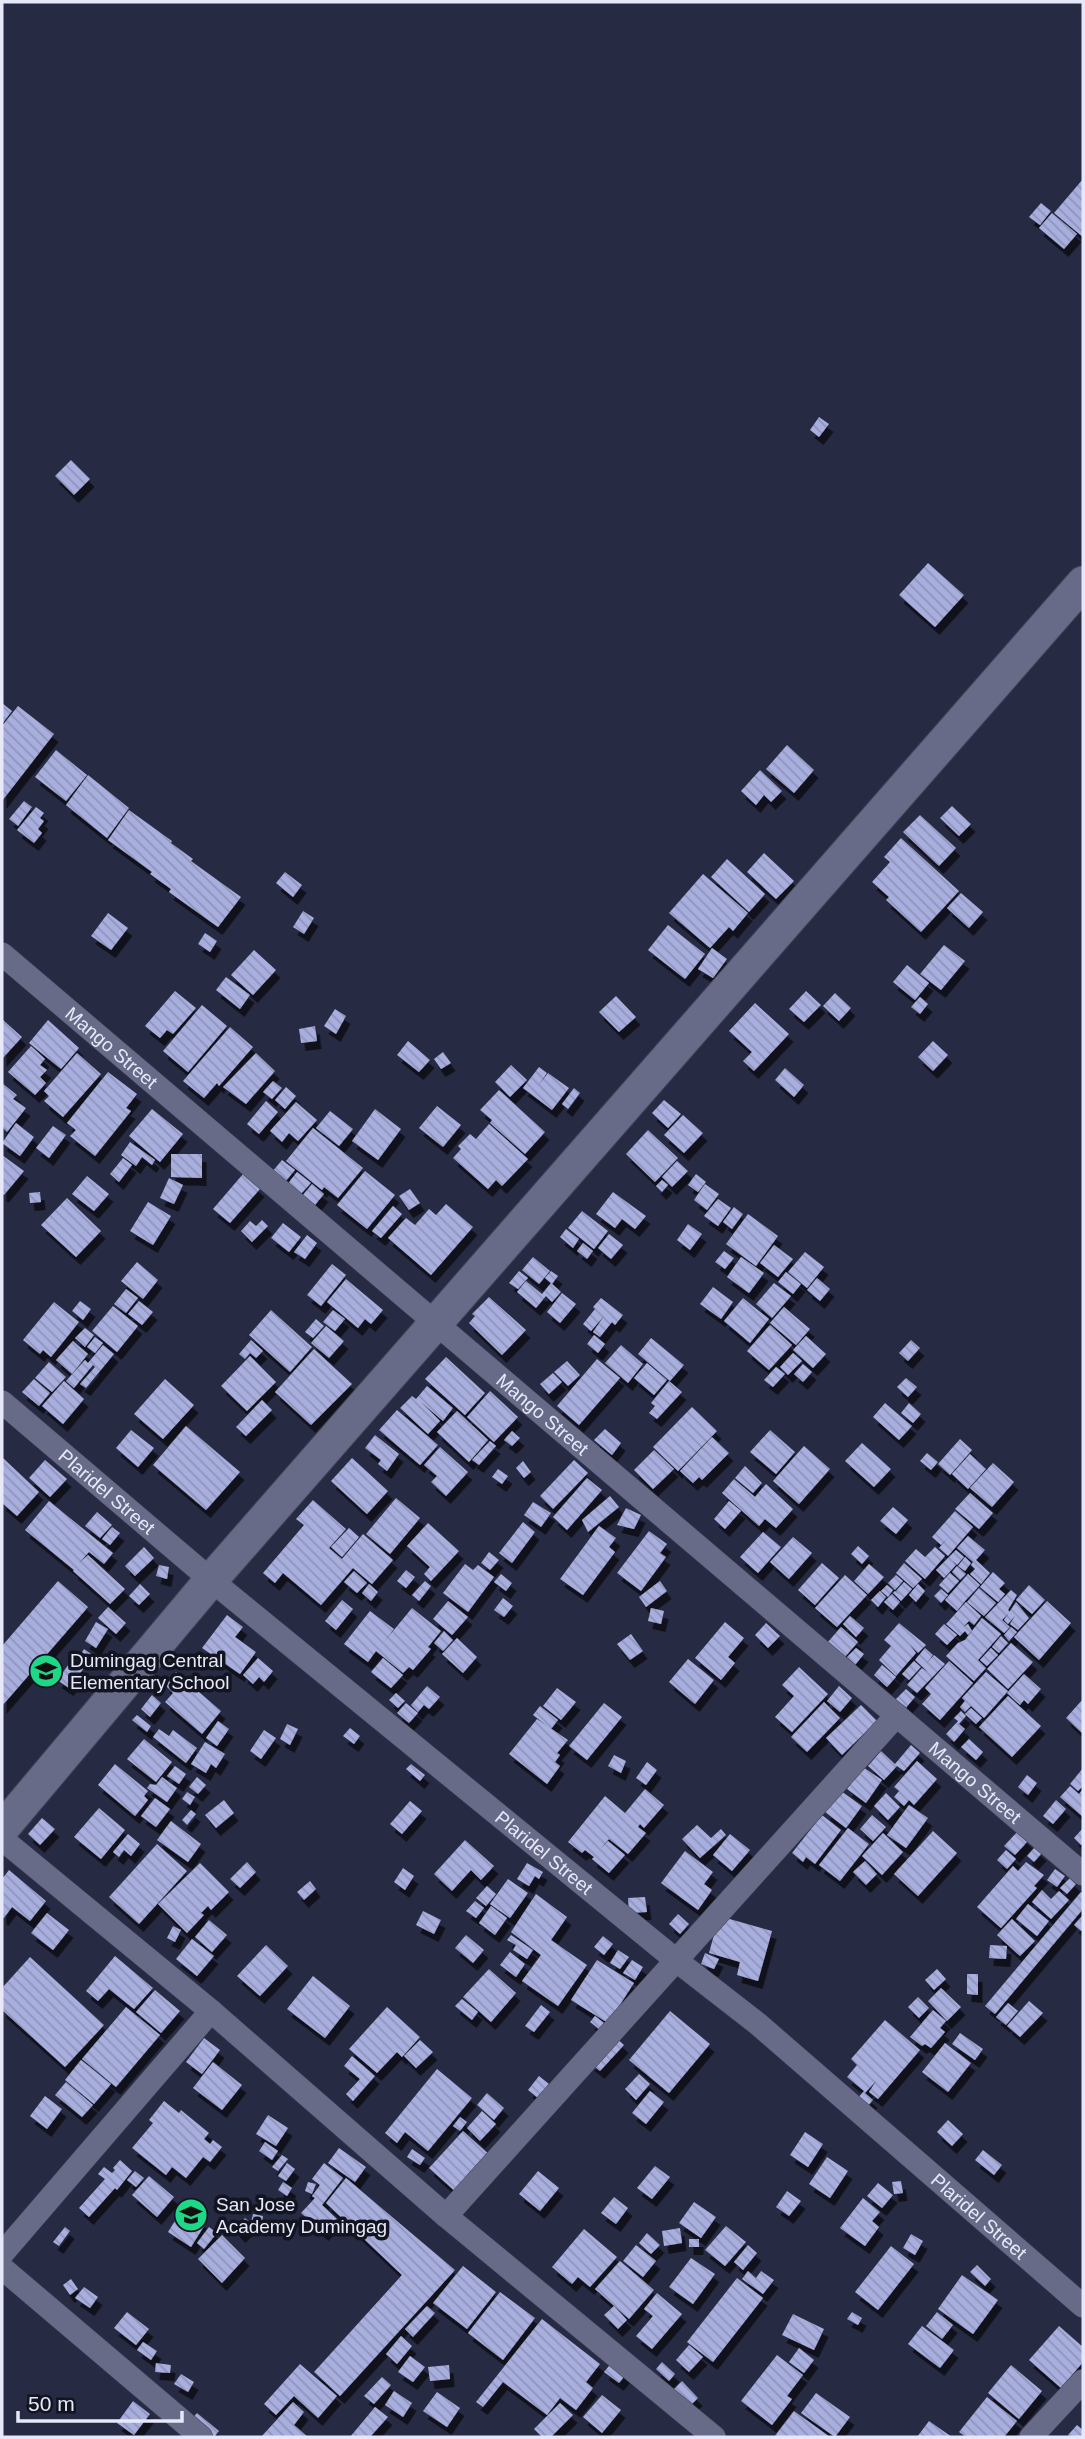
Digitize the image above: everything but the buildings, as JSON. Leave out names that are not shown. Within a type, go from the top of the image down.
[{"type":"main road","points":[[2,1829],[211,1580],[1083,583]]},
{"type":"street","name":"Mango Street","points":[[2,954],[1083,1874]]},
{"type":"street","name":"Plaridel Street","points":[[2,1402],[211,1580],[677,1961],[758,2024],[1083,2306]]},
{"type":"street","points":[[446,2216],[897,1714]]},
{"type":"street","points":[[2,1839],[211,2011],[446,2216],[714,2437]]},
{"type":"street","points":[[2,2253],[211,2011]]},
{"type":"street","points":[[2,2268],[201,2437]]},
{"type":"street","points":[[1031,2437],[1083,2381]]},
{"type":"place","name":"Dumingag Central Elementary School","points":[[46,1671]]},
{"type":"place","name":"San Jose Academy Dumingag","points":[[191,2215]]}]
